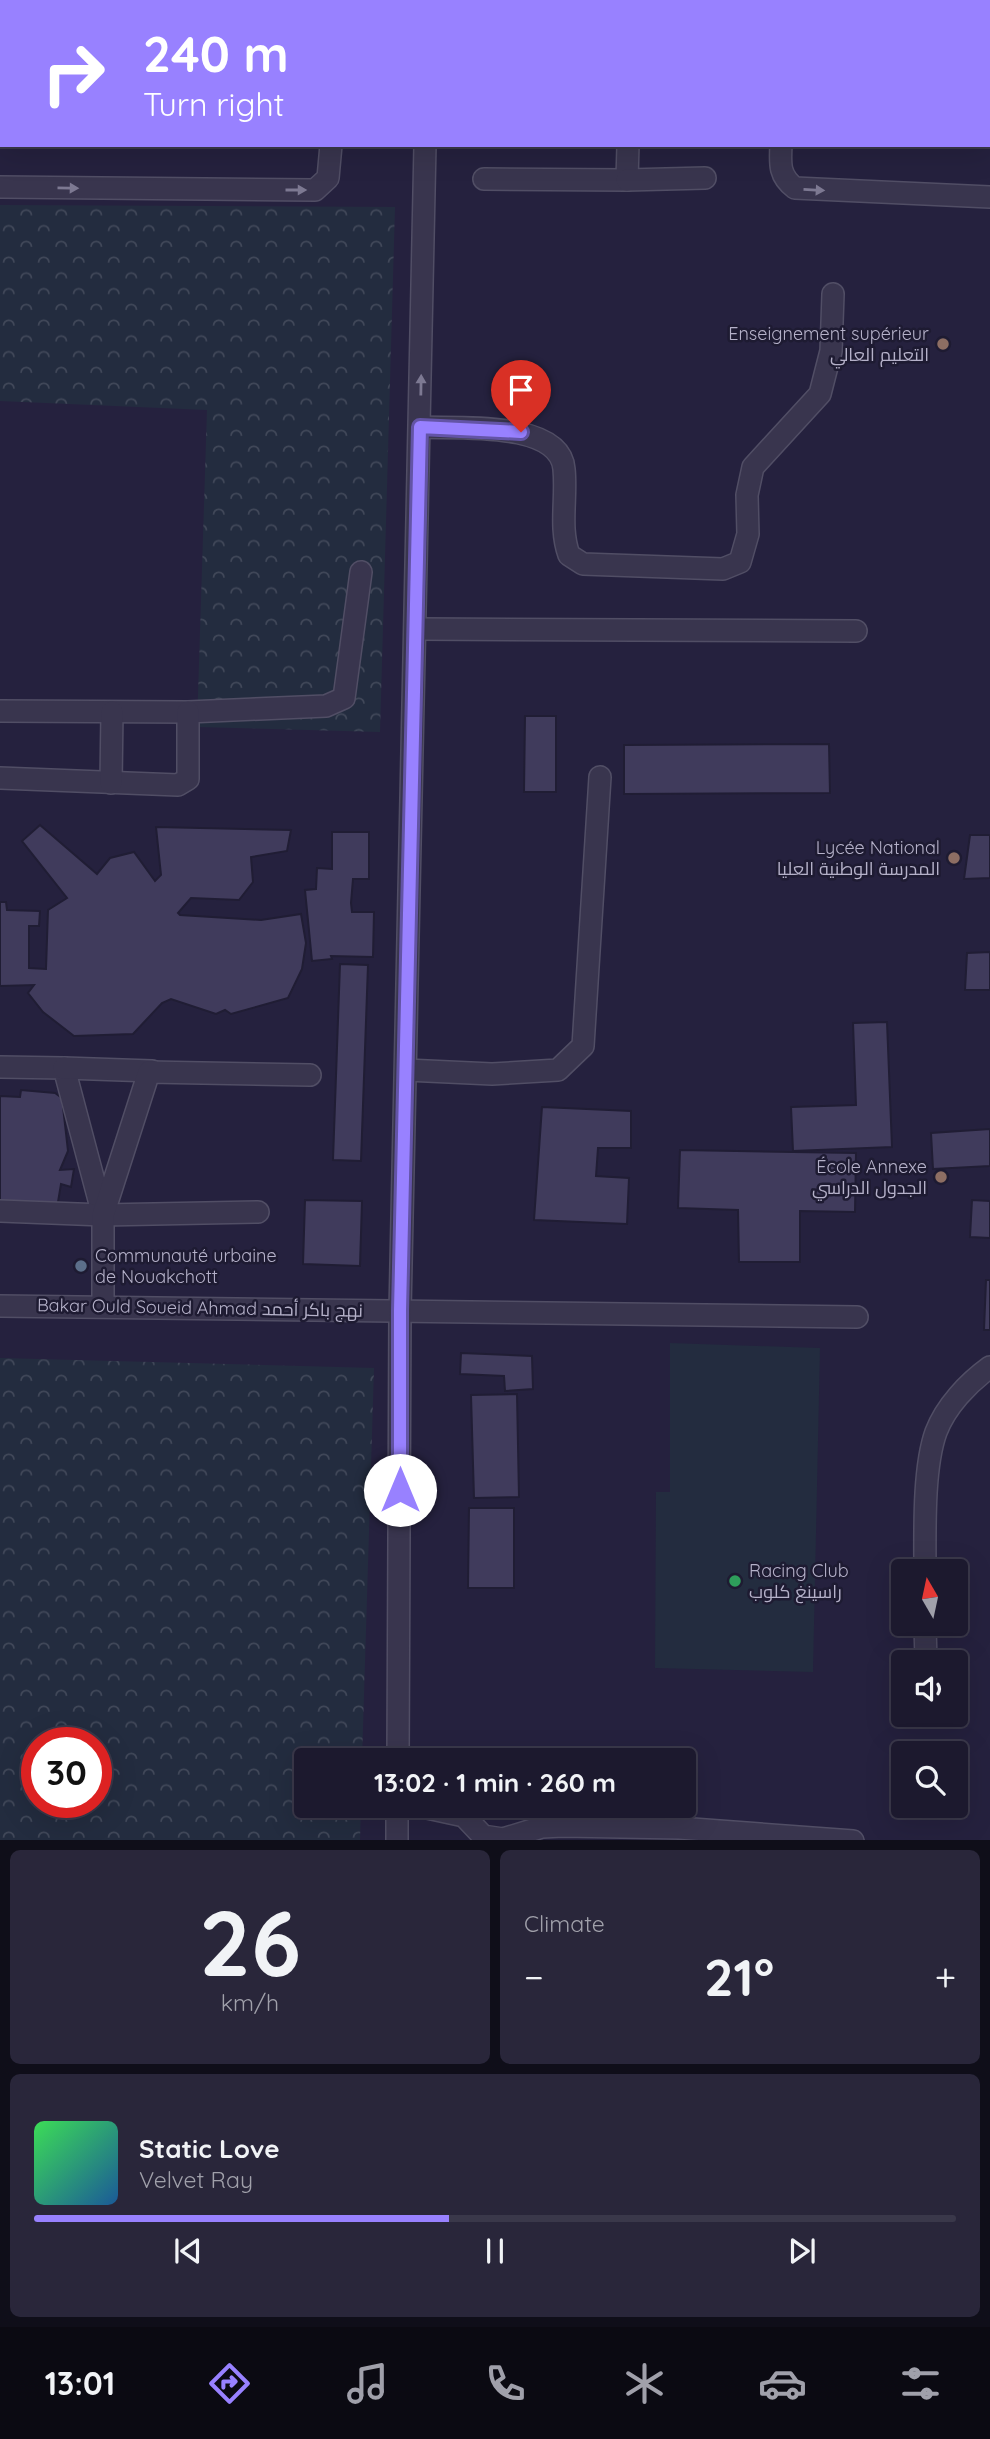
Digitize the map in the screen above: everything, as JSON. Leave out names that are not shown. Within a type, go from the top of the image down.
[{"type":"street","points":[[0,187],[316,190],[328,178],[331,147]]},
{"type":"street","points":[[398,1748],[400,1311],[425,147]]},
{"type":"street","points":[[627,180],[628,147]]},
{"type":"street","points":[[781,147],[780,170],[786,181],[795,188],[990,197]]},
{"type":"street","points":[[484,179],[705,178]]},
{"type":"street","points":[[420,427],[521,432],[550,442],[564,466],[563,539],[569,555],[583,564],[723,569],[740,562],[748,534],[747,495],[753,467],[820,394],[831,351],[833,294]]},
{"type":"street","points":[[0,711],[188,712],[326,706],[344,698],[361,572]]},
{"type":"street","points":[[416,629],[856,631]]},
{"type":"street","points":[[111,783],[112,712]]},
{"type":"street","points":[[0,778],[178,785],[188,779],[188,712]]},
{"type":"street","points":[[406,1070],[492,1074],[558,1070],[583,1046],[600,777]]},
{"type":"street","points":[[0,1067],[310,1075]]},
{"type":"street","points":[[64,1068],[103,1215],[103,1306]]},
{"type":"street","points":[[103,1215],[146,1077],[152,1071]]},
{"type":"street","points":[[0,1211],[103,1215],[258,1212]]},
{"type":"street","name":"Bakar Ould Soueid Ahmad نهج باكر أحمد","points":[[0,1306],[858,1317]]},
{"type":"street","points":[[925,1559],[925,1517],[935,1434],[960,1395],[990,1367]]},
{"type":"street","points":[[397,1818],[397,1840]]},
{"type":"street","points":[[466,1818],[483,1836],[503,1839],[542,1827],[576,1826],[679,1828],[853,1840]]},
{"type":"green space","points":[[0,205],[395,207],[380,732],[197,727],[207,410],[0,401]]},
{"type":"green space","name":"Racing Club راسينغ كلوب","points":[[670,1343],[820,1348],[813,1672],[655,1668],[656,1492],[670,1492]]},
{"type":"green space","points":[[0,1358],[374,1368],[362,1748],[294,1748],[294,1818],[361,1818],[360,1840],[0,1840]]},
{"type":"building","points":[[525,716],[556,716],[556,792],[524,792]]},
{"type":"building","points":[[829,744],[830,793],[624,794],[624,745]]},
{"type":"building","points":[[40,825],[97,874],[110,858],[134,852],[155,881],[161,875],[156,827],[291,830],[287,851],[251,857],[253,882],[239,900],[191,898],[178,913],[261,920],[301,914],[306,943],[302,969],[288,998],[231,1014],[225,1010],[216,1014],[171,999],[162,1003],[133,1034],[74,1036],[43,1012],[28,993],[34,985],[0,986],[0,902],[6,902],[7,910],[40,911],[39,926],[29,926],[29,968],[46,969],[48,910],[67,898],[22,841]]},
{"type":"building","points":[[332,832],[369,832],[369,879],[353,879],[351,903],[352,912],[374,912],[373,957],[331,956],[332,959],[312,961],[305,890],[316,889],[317,868],[332,869]]},
{"type":"building","points":[[970,835],[990,835],[990,878],[964,879]]},
{"type":"building","points":[[990,952],[990,990],[965,990],[967,953]]},
{"type":"building","points":[[340,964],[368,965],[361,1161],[333,1160]]},
{"type":"building","points":[[887,1022],[892,1147],[793,1151],[791,1107],[856,1105],[853,1023]]},
{"type":"building","points":[[21,1090],[55,1093],[62,1098],[68,1151],[60,1170],[74,1169],[71,1187],[61,1184],[57,1208],[0,1201],[0,1096],[20,1097]]},
{"type":"building","points":[[542,1107],[631,1111],[631,1148],[598,1148],[596,1176],[629,1178],[627,1224],[534,1220]]},
{"type":"building","points":[[990,1129],[990,1166],[933,1169],[931,1133]]},
{"type":"building","points":[[680,1150],[856,1153],[855,1212],[800,1211],[800,1262],[739,1262],[738,1210],[678,1208]]},
{"type":"building","points":[[305,1200],[362,1201],[360,1266],[303,1264]]},
{"type":"building","points":[[972,1200],[990,1201],[990,1238],[970,1237]]},
{"type":"building","points":[[986,1280],[990,1280],[990,1330],[984,1330]]},
{"type":"building","points":[[461,1353],[532,1356],[533,1389],[505,1391],[504,1376],[460,1374]]},
{"type":"building","points":[[517,1394],[519,1497],[474,1498],[471,1395]]},
{"type":"building","points":[[469,1508],[514,1508],[514,1588],[468,1588]]},
{"type":"place","name":"Enseignement supérieur التعليم العالي","points":[[943,344]]},
{"type":"place","name":"Lycée National المدرسة الوطنية العليا","points":[[954,858]]},
{"type":"place","name":"École Annexe الجدول الدراسي","points":[[941,1177]]},
{"type":"place","name":"Communauté urbaine de Nouakchott","points":[[81,1266]]},
{"type":"place","name":"Racing Club راسينغ كلوب","points":[[735,1581]]},
{"type":"route","points":[[400,1490],[400,1311],[420,427],[521,432]]}]
